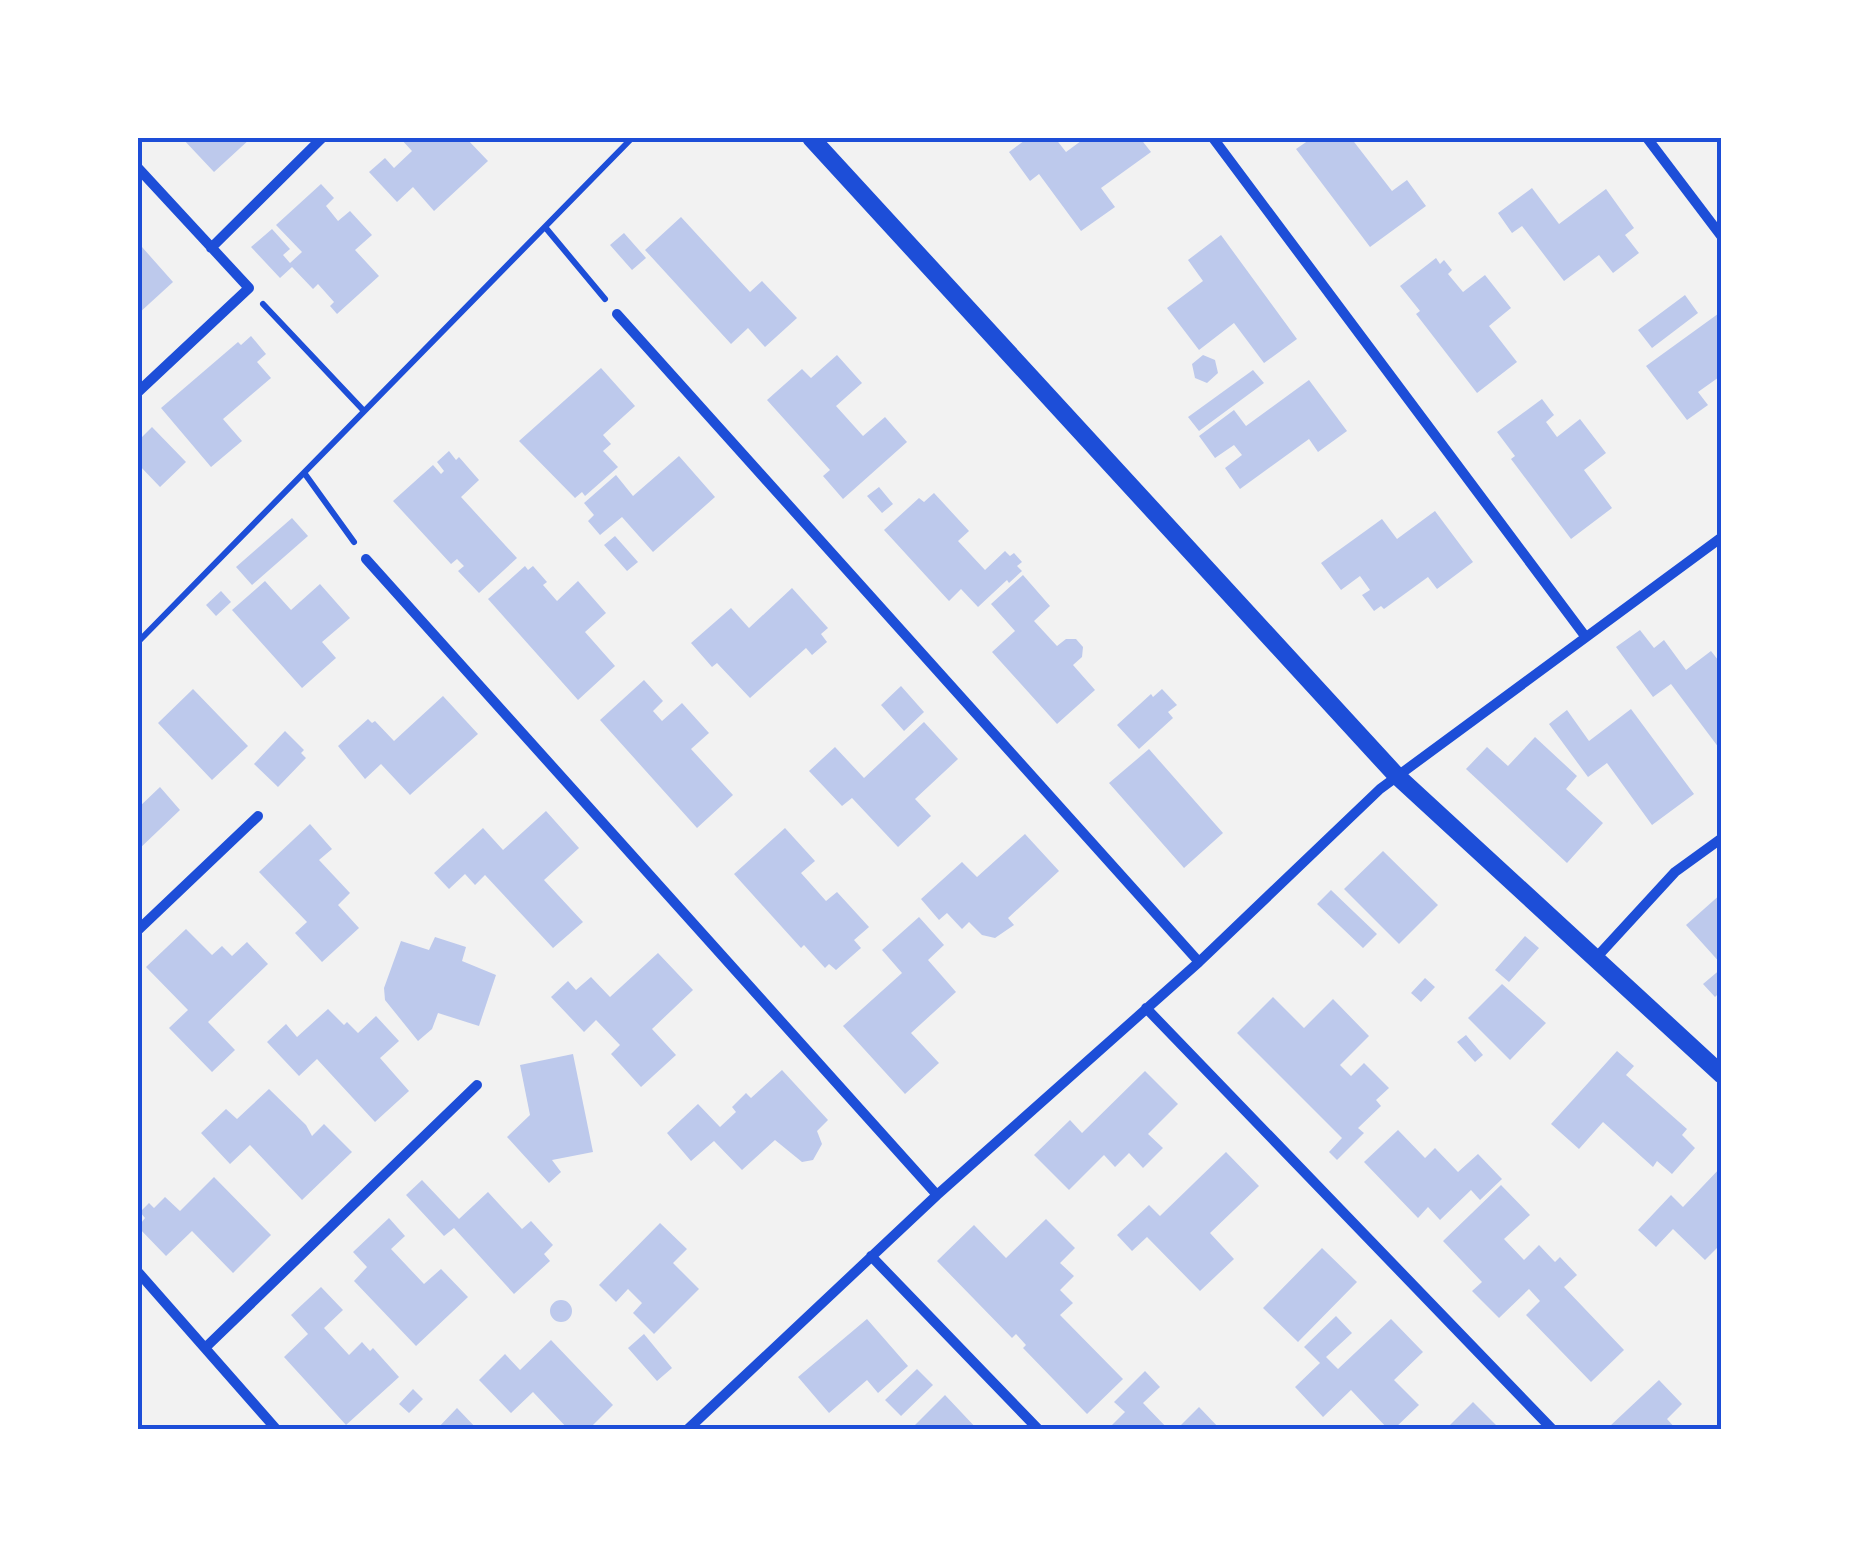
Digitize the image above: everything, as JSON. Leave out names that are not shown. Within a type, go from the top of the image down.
[{"type":"street","points":[[211,248],[322,138]]},
{"type":"street","points":[[811,138],[1396,775],[1722,1075]]},
{"type":"street","points":[[1213,138],[1585,636]]},
{"type":"street","points":[[1647,138],[1722,237]]},
{"type":"street","points":[[138,168],[248,288],[138,392]]},
{"type":"street","points":[[617,314],[1198,962]]},
{"type":"street","points":[[688,1430],[937,1195],[1198,962],[1396,775],[1722,536]]},
{"type":"street","points":[[366,559],[937,1195]]},
{"type":"street","points":[[138,930],[258,816]]},
{"type":"street","points":[[1596,959],[1675,872],[1722,838]]},
{"type":"street","points":[[1146,1008],[1553,1430]]},
{"type":"street","points":[[205,1348],[478,1084]]},
{"type":"street","points":[[872,1256],[1039,1430]]},
{"type":"street","points":[[138,1272],[276,1430]]},
{"type":"path","points":[[138,642],[632,138]]},
{"type":"path","points":[[544,227],[617,314]]},
{"type":"path","points":[[248,288],[364,411]]},
{"type":"path","points":[[305,474],[366,559]]},
{"type":"building","points":[[182,138],[251,138],[214,172]]},
{"type":"building","points":[[400,138],[466,138],[488,161],[434,211],[413,187],[397,202],[369,172],[385,158],[394,168],[412,151]]},
{"type":"building","points":[[1028,138],[1055,138],[1066,152],[1085,138],[1140,138],[1151,152],[1101,188],[1115,207],[1081,231],[1039,174],[1030,181],[1009,152]]},
{"type":"building","points":[[1312,138],[1351,138],[1392,191],[1407,180],[1426,206],[1370,247],[1296,149]]},
{"type":"building","points":[[321,184],[334,198],[326,206],[338,221],[350,211],[372,235],[355,250],[379,276],[337,314],[330,306],[334,302],[318,284],[313,289],[292,267],[280,278],[251,247],[272,229],[290,249],[283,255],[290,263],[302,252],[276,225]]},
{"type":"building","points":[[1532,188],[1559,224],[1606,189],[1634,228],[1625,235],[1639,253],[1613,273],[1599,255],[1564,281],[1522,226],[1512,233],[1498,213]]},
{"type":"building","points":[[681,217],[750,292],[762,281],[797,318],[765,347],[748,328],[731,344],[645,250]]},
{"type":"building","points":[[624,233],[646,258],[632,270],[610,245]]},
{"type":"building","points":[[1221,235],[1297,339],[1264,363],[1234,323],[1199,350],[1167,308],[1203,281],[1188,260]]},
{"type":"building","points":[[142,247],[173,282],[138,314],[138,250]]},
{"type":"building","points":[[1436,258],[1440,264],[1444,260],[1452,270],[1448,274],[1463,292],[1485,275],[1511,308],[1489,326],[1517,362],[1477,393],[1416,314],[1420,311],[1400,286]]},
{"type":"building","points":[[1685,295],[1698,313],[1652,348],[1638,330]]},
{"type":"building","points":[[1722,311],[1722,375],[1698,392],[1708,405],[1687,420],[1646,366]]},
{"type":"building","points":[[251,336],[266,354],[257,362],[271,378],[223,419],[242,441],[211,467],[161,408],[238,342],[241,345]]},
{"type":"building","points":[[837,355],[862,383],[836,406],[863,436],[885,417],[907,442],[843,499],[823,476],[830,470],[767,400],[802,369],[811,378]]},
{"type":"building","points":[[1203,355],[1215,360],[1218,373],[1207,383],[1195,378],[1192,364]]},
{"type":"building","points":[[601,368],[635,406],[603,435],[611,444],[603,451],[618,467],[585,496],[582,492],[575,498],[519,441]]},
{"type":"building","points":[[1253,370],[1264,383],[1199,431],[1188,417]]},
{"type":"building","points":[[1309,380],[1347,431],[1318,452],[1309,439],[1240,489],[1225,468],[1242,455],[1234,445],[1215,458],[1199,436],[1234,410],[1246,426]]},
{"type":"building","points":[[1542,399],[1554,415],[1546,422],[1557,437],[1580,419],[1606,453],[1584,470],[1612,508],[1571,539],[1511,459],[1515,456],[1497,432]]},
{"type":"building","points":[[152,427],[186,462],[160,487],[138,464],[138,441]]},
{"type":"building","points":[[449,451],[479,480],[461,497],[517,558],[479,593],[458,571],[464,566],[457,559],[451,564],[393,501],[433,465],[441,474],[444,471],[437,462]]},
{"type":"building","points":[[679,456],[715,497],[653,552],[622,517],[600,535],[588,521],[594,515],[584,503],[616,475],[633,496]]},
{"type":"building","points":[[879,487],[893,504],[882,513],[867,496]]},
{"type":"building","points":[[934,493],[969,531],[958,541],[985,570],[1005,551],[1010,556],[1014,553],[1022,562],[1017,566],[1022,571],[978,607],[961,589],[949,601],[884,530],[919,498],[924,502]]},
{"type":"building","points":[[1435,511],[1473,562],[1437,589],[1428,577],[1384,609],[1381,606],[1374,611],[1362,595],[1370,590],[1360,576],[1341,590],[1321,563],[1382,519],[1397,539]]},
{"type":"building","points":[[292,518],[308,536],[252,585],[236,567]]},
{"type":"building","points":[[615,536],[638,562],[627,571],[604,545]]},
{"type":"building","points":[[525,566],[528,570],[533,566],[557,601],[578,581],[606,613],[585,632],[615,666],[578,700],[488,599]]},
{"type":"building","points":[[1023,575],[1050,606],[1034,621],[1057,646],[1066,639],[1076,639],[1083,647],[1082,657],[1073,665],[1095,690],[1057,724],[992,652],[1015,631],[991,604]]},
{"type":"building","points":[[265,581],[291,610],[320,584],[350,618],[322,642],[336,658],[302,688],[232,610]]},
{"type":"building","points":[[792,588],[828,628],[821,634],[827,642],[812,655],[806,648],[750,698],[717,663],[712,667],[691,643],[731,608],[749,628]]},
{"type":"building","points":[[221,591],[231,602],[216,616],[206,605]]},
{"type":"building","points":[[1640,630],[1654,648],[1664,640],[1686,670],[1711,651],[1722,665],[1719,748],[1671,684],[1653,697],[1616,647]]},
{"type":"building","points":[[644,680],[663,701],[653,711],[662,721],[682,703],[709,733],[691,749],[733,795],[697,828],[600,720]]},
{"type":"building","points":[[901,686],[924,712],[904,731],[881,705]]},
{"type":"building","points":[[193,689],[248,746],[212,780],[158,723]]},
{"type":"building","points":[[1162,689],[1177,705],[1168,712],[1173,718],[1139,749],[1117,725]]},
{"type":"building","points":[[443,696],[478,734],[410,795],[381,764],[365,779],[338,746],[368,719],[394,741]]},
{"type":"building","points":[[1631,709],[1694,794],[1652,825],[1607,763],[1588,777],[1549,724],[1567,710],[1589,741]]},
{"type":"building","points":[[924,722],[958,759],[915,799],[931,816],[898,847],[852,798],[842,806],[809,771],[835,747],[864,778]]},
{"type":"building","points":[[285,731],[304,750],[301,753],[306,758],[278,787],[254,764]]},
{"type":"building","points":[[1535,737],[1577,776],[1566,789],[1603,823],[1567,863],[1466,769],[1487,747],[1508,766]]},
{"type":"building","points":[[1149,749],[1223,833],[1184,868],[1109,783]]},
{"type":"building","points":[[160,787],[180,810],[138,850],[138,808]]},
{"type":"building","points":[[546,811],[579,848],[544,880],[583,922],[553,948],[485,875],[475,885],[465,874],[449,889],[434,873],[483,828],[503,850]]},
{"type":"building","points":[[310,824],[332,849],[319,860],[350,893],[338,905],[359,928],[322,962],[295,933],[307,922],[259,872]]},
{"type":"building","points":[[785,828],[815,861],[801,873],[826,901],[837,892],[869,927],[854,940],[861,948],[836,970],[829,964],[825,968],[804,945],[801,948],[734,874]]},
{"type":"building","points":[[1025,834],[1059,871],[1008,918],[1014,925],[995,938],[982,935],[969,922],[962,929],[947,913],[939,920],[921,899],[962,862],[977,877]]},
{"type":"building","points":[[1383,851],[1438,905],[1399,944],[1344,889]]},
{"type":"building","points":[[1331,890],[1377,934],[1363,948],[1317,904]]},
{"type":"building","points":[[1722,893],[1722,965],[1686,925]]},
{"type":"building","points":[[919,917],[944,945],[928,960],[956,992],[911,1033],[939,1063],[905,1094],[843,1026],[902,973],[882,950]]},
{"type":"building","points":[[186,929],[212,955],[222,946],[232,956],[247,942],[268,964],[208,1022],[235,1050],[212,1072],[169,1028],[188,1010],[146,967]]},
{"type":"building","points":[[1525,936],[1539,948],[1509,982],[1495,970]]},
{"type":"building","points":[[435,937],[466,947],[462,961],[496,975],[479,1026],[438,1013],[432,1029],[418,1041],[385,1000],[384,988],[401,941],[429,950]]},
{"type":"building","points":[[658,953],[693,990],[652,1029],[676,1055],[641,1087],[611,1054],[620,1045],[596,1020],[584,1032],[551,997],[568,981],[576,990],[591,977],[610,997]]},
{"type":"building","points":[[1722,968],[1722,990],[1715,997],[1703,984]]},
{"type":"building","points":[[1425,978],[1435,987],[1421,1002],[1411,993]]},
{"type":"building","points":[[1502,984],[1546,1023],[1510,1060],[1468,1018]]},
{"type":"building","points":[[1273,997],[1304,1028],[1333,999],[1369,1036],[1340,1065],[1351,1076],[1364,1063],[1389,1088],[1376,1100],[1381,1106],[1358,1128],[1364,1133],[1337,1160],[1329,1152],[1342,1138],[1237,1033]]},
{"type":"building","points":[[328,1009],[358,1033],[376,1016],[399,1041],[380,1058],[409,1091],[375,1122],[317,1059],[299,1076],[267,1042],[286,1024],[297,1037]]},
{"type":"building","points":[[1466,1035],[1483,1055],[1475,1062],[1457,1042]]},
{"type":"building","points":[[1617,1051],[1634,1066],[1626,1075],[1687,1129],[1682,1135],[1695,1148],[1672,1174],[1657,1161],[1653,1167],[1603,1122],[1579,1149],[1551,1124]]},
{"type":"building","points":[[573,1054],[593,1152],[552,1160],[561,1172],[549,1183],[507,1137],[530,1115],[520,1065]]},
{"type":"building","points":[[782,1070],[828,1120],[817,1131],[822,1144],[813,1160],[802,1162],[775,1140],[742,1170],[714,1141],[691,1161],[667,1133],[698,1104],[720,1127],[736,1112],[732,1107],[746,1093],[751,1098]]},
{"type":"building","points":[[1145,1071],[1178,1104],[1148,1134],[1163,1148],[1143,1168],[1129,1153],[1115,1167],[1104,1155],[1069,1190],[1034,1155],[1070,1120],[1082,1133]]},
{"type":"building","points":[[269,1089],[312,1136],[324,1124],[352,1152],[302,1200],[250,1145],[230,1164],[201,1133],[226,1109],[237,1119]]},
{"type":"building","points":[[1398,1130],[1425,1158],[1435,1148],[1458,1172],[1478,1154],[1502,1179],[1480,1200],[1471,1190],[1440,1220],[1428,1207],[1418,1218],[1364,1162]]},
{"type":"building","points":[[1226,1152],[1259,1186],[1210,1233],[1234,1259],[1200,1291],[1147,1237],[1132,1251],[1117,1235],[1149,1205],[1160,1216]]},
{"type":"building","points":[[1722,1166],[1722,1243],[1705,1260],[1673,1229],[1656,1247],[1638,1230],[1671,1195],[1683,1207]]},
{"type":"building","points":[[214,1177],[271,1235],[233,1273],[192,1231],[166,1256],[138,1227],[145,1218],[140,1212],[149,1203],[154,1208],[165,1197],[180,1211]]},
{"type":"building","points":[[422,1180],[459,1219],[488,1192],[522,1229],[531,1221],[553,1245],[544,1254],[550,1261],[514,1294],[454,1228],[444,1236],[406,1195]]},
{"type":"building","points":[[1501,1185],[1530,1215],[1504,1239],[1524,1260],[1539,1245],[1555,1262],[1560,1257],[1577,1275],[1564,1287],[1624,1350],[1591,1382],[1526,1315],[1540,1301],[1529,1289],[1499,1318],[1472,1291],[1482,1282],[1443,1241]]},
{"type":"building","points":[[389,1218],[405,1236],[391,1249],[424,1284],[441,1269],[468,1297],[416,1346],[354,1281],[367,1267],[353,1252]]},
{"type":"building","points":[[1046,1219],[1075,1248],[1060,1263],[1074,1276],[1060,1290],[1073,1303],[1060,1315],[1123,1379],[1087,1414],[1023,1348],[1026,1345],[1016,1334],[1012,1338],[937,1261],[974,1225],[1006,1258]]},
{"type":"building","points":[[660,1223],[687,1249],[673,1263],[699,1289],[654,1334],[633,1313],[642,1303],[628,1289],[616,1302],[599,1285]]},
{"type":"building","points":[[1322,1248],[1357,1282],[1298,1342],[1263,1308]]},
{"type":"building","points":[[321,1287],[343,1310],[324,1328],[349,1355],[362,1342],[370,1351],[373,1348],[399,1377],[346,1425],[284,1357],[308,1334],[291,1315]]},
{"type":"building","points":[[561,1300],[569,1303],[569,1319],[561,1322],[553,1319],[550,1311],[553,1303]]},
{"type":"building","points":[[1336,1316],[1352,1333],[1326,1357],[1338,1369],[1391,1319],[1423,1352],[1394,1380],[1419,1405],[1393,1430],[1351,1390],[1323,1417],[1295,1387],[1320,1363],[1304,1347]]},
{"type":"building","points":[[867,1319],[908,1366],[878,1393],[867,1380],[829,1413],[798,1377]]},
{"type":"building","points":[[644,1334],[672,1368],[657,1381],[628,1348]]},
{"type":"building","points":[[551,1340],[613,1405],[588,1430],[569,1430],[533,1392],[511,1413],[479,1380],[505,1354],[520,1370]]},
{"type":"building","points":[[917,1369],[933,1385],[901,1416],[885,1400]]},
{"type":"building","points":[[1145,1371],[1160,1387],[1143,1403],[1169,1430],[1107,1430],[1125,1412],[1114,1402]]},
{"type":"building","points":[[1659,1380],[1682,1404],[1667,1419],[1677,1430],[1613,1430],[1610,1426]]},
{"type":"building","points":[[413,1389],[423,1399],[409,1413],[399,1404]]},
{"type":"building","points":[[945,1395],[978,1430],[910,1430]]},
{"type":"building","points":[[1473,1402],[1501,1430],[1445,1430]]},
{"type":"building","points":[[1199,1407],[1221,1430],[1176,1430]]},
{"type":"building","points":[[457,1408],[478,1430],[436,1430]]}]
